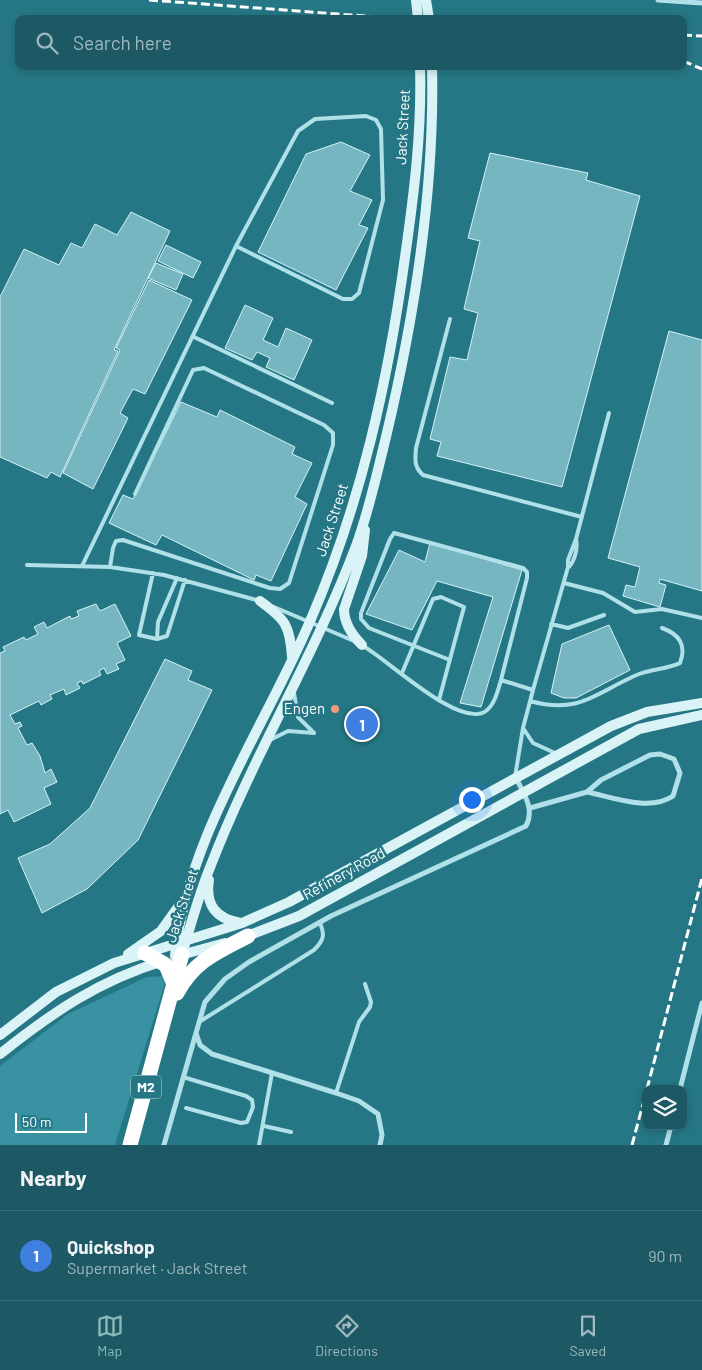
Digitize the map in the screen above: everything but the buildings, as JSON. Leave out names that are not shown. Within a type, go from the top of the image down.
[{"type":"highway","points":[[161,1029],[183,982],[192,969],[245,930]]},
{"type":"highway","points":[[145,953],[176,951],[174,984],[161,1029]]},
{"type":"highway","name":"M2","points":[[130,1145],[161,1029]]},
{"type":"main road","points":[[416,0],[418,15]]},
{"type":"main road","points":[[426,0],[428,15]]},
{"type":"main road","name":"Jack Street","points":[[176,951],[185,897],[213,824],[311,621],[344,538],[366,462],[394,336],[415,186],[420,132],[420,70]]},
{"type":"main road","name":"Jack Street","points":[[176,951],[211,864],[265,746],[323,627],[357,544],[395,399],[407,340],[428,188],[432,133],[432,70]]},
{"type":"main road","points":[[362,646],[349,629],[344,617],[344,609],[362,556],[367,509]]},
{"type":"main road","points":[[260,601],[280,615],[287,625],[291,636],[292,660]]},
{"type":"main road","name":"Refinery Road","points":[[0,1035],[56,992],[114,963],[145,953],[176,951],[245,930],[289,902],[611,726],[647,712],[702,703]]},
{"type":"main road","points":[[647,712],[651,726]]},
{"type":"main road","name":"Refinery Road","points":[[0,1054],[67,1003],[122,975],[176,951],[299,916],[524,793],[594,752],[640,729],[702,715]]},
{"type":"main road","points":[[211,864],[208,886],[212,908],[223,918],[245,930]]},
{"type":"main road","points":[[114,963],[161,931],[185,897]]},
{"type":"street","points":[[658,0],[702,3]]},
{"type":"street","points":[[530,808],[586,792],[602,780],[650,755],[667,756],[674,760],[680,773],[673,796],[661,802],[641,802],[586,792]]},
{"type":"street","points":[[164,1145],[196,1033],[197,1023],[205,1002],[225,979],[249,962],[320,923],[381,892],[526,826],[530,819],[530,808],[515,777]]},
{"type":"street","points":[[681,1085],[702,1003]]},
{"type":"street","points":[[196,1033],[200,1045],[212,1054],[360,1101],[378,1114],[382,1135],[380,1145]]},
{"type":"street","points":[[666,1145],[670,1130]]},
{"type":"lane","points":[[82,566],[194,337],[236,246],[298,131],[306,123],[315,119],[366,116],[376,120],[380,129],[383,200],[360,293],[352,299],[343,299],[236,246]]},
{"type":"lane","points":[[450,319],[416,448],[415,460],[417,469],[423,475],[582,517]]},
{"type":"lane","points":[[194,337],[332,403]]},
{"type":"lane","points":[[110,567],[112,548],[116,541],[123,540],[270,588],[280,589],[289,583],[333,445],[333,433],[324,425],[204,368],[197,368],[193,370],[135,494]]},
{"type":"lane","points":[[515,777],[523,728],[568,567],[573,563],[578,545],[576,539],[609,413]]},
{"type":"lane","points":[[26,565],[110,567],[153,573],[260,601],[311,621],[362,646],[439,700],[453,709],[465,713],[486,711],[494,700],[528,578],[527,572],[523,568],[394,533],[361,613],[361,619],[370,628],[413,647],[450,660]]},
{"type":"lane","points":[[153,573],[139,635],[157,639],[167,636],[185,580]]},
{"type":"lane","points":[[157,639],[158,622],[177,578]]},
{"type":"lane","points":[[564,583],[603,593],[635,612],[662,609],[702,618]]},
{"type":"lane","points":[[402,673],[433,599],[441,597],[464,608],[439,700]]},
{"type":"lane","points":[[551,624],[568,628],[604,615]]},
{"type":"lane","points":[[530,701],[563,707],[592,699],[639,674],[680,662],[683,655],[679,637],[676,633],[662,628]]},
{"type":"lane","points":[[501,680],[533,690]]},
{"type":"lane","points":[[265,746],[279,734],[288,731],[314,733],[298,717],[295,684]]},
{"type":"lane","points":[[523,728],[533,743],[546,751],[560,755]]},
{"type":"lane","points":[[197,1023],[314,950],[323,939],[324,933],[320,923]]},
{"type":"lane","points":[[336,1092],[359,1022],[370,1007],[371,1002],[365,984]]},
{"type":"lane","points":[[259,1145],[264,1126],[272,1073]]},
{"type":"lane","points":[[182,1077],[246,1096],[252,1100],[253,1107],[247,1122],[241,1123],[186,1108]]},
{"type":"lane","points":[[264,1126],[291,1132]]},
{"type":"shaded area","points":[[167,976],[115,1145],[0,1145],[0,1066],[68,1014],[147,977]]},
{"type":"railway","points":[[149,0],[352,15]]},
{"type":"railway","points":[[687,35],[702,36]]},
{"type":"railway","points":[[687,63],[702,69]]},
{"type":"railway","points":[[648,1085],[702,878]]},
{"type":"railway","points":[[632,1145],[642,1108]]},
{"type":"place","name":"Engen","points":[[335,709]]},
{"type":"place","name":"Quickshop","points":[[362,724]]}]
